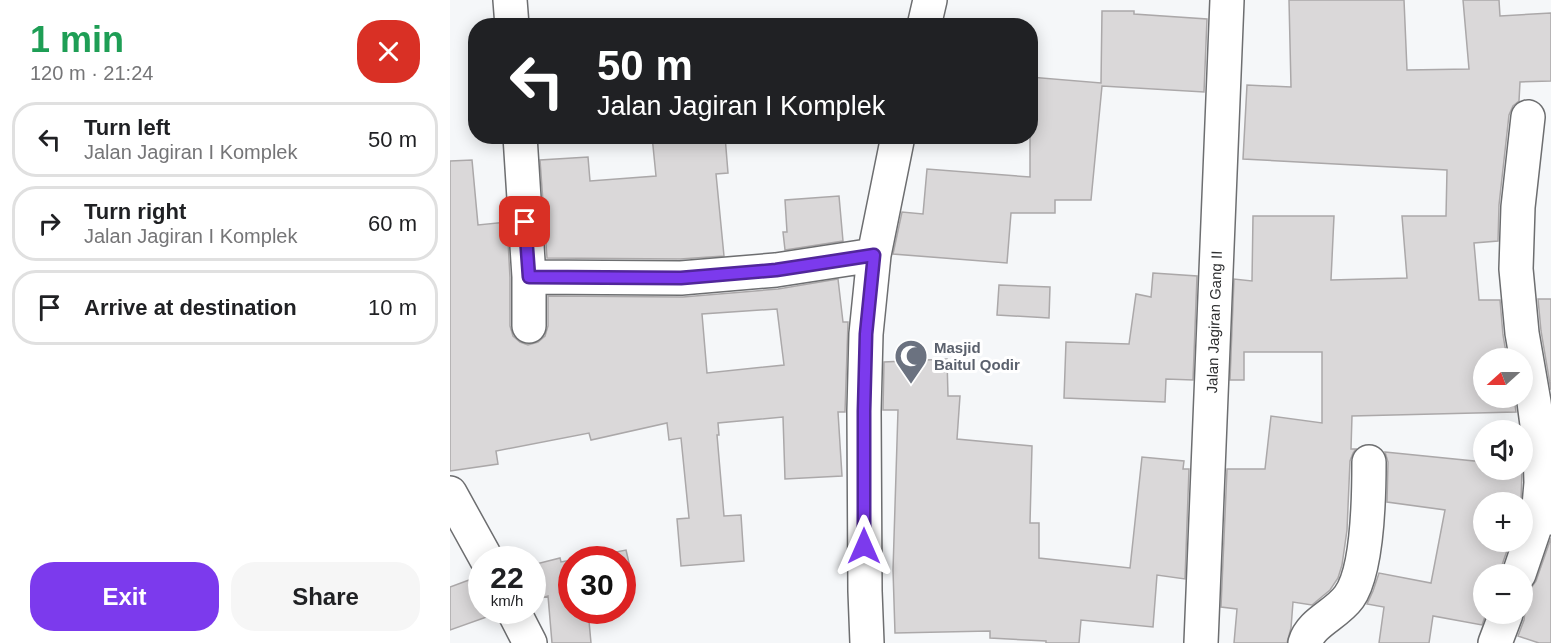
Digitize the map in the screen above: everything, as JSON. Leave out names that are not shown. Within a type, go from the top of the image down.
[{"type":"street","points":[[510,0],[511,18]]},
{"type":"street","points":[[926,18],[930,0]]},
{"type":"street","name":"Jalan Jagiran Gang II","points":[[1201,643],[1227,0]]},
{"type":"street","points":[[1524,564],[1545,518],[1540,447],[1522,333],[1516,269],[1518,207],[1528,117]]},
{"type":"street","points":[[521,144],[529,277],[528,326]]},
{"type":"street","points":[[867,643],[864,411],[866,334],[874,255],[896,144]]},
{"type":"street","points":[[529,277],[681,278],[776,270],[874,255]]},
{"type":"street","points":[[1305,643],[1312,629],[1337,610],[1350,596],[1358,578],[1366,518],[1369,462]]},
{"type":"street","points":[[450,493],[479,546]]},
{"type":"street","points":[[520,624],[530,643]]},
{"type":"street","points":[[1495,643],[1502,624]]},
{"type":"building","points":[[1289,0],[1404,0],[1407,70],[1469,69],[1463,0],[1499,0],[1500,16],[1551,13],[1551,81],[1520,82],[1519,101],[1513,106],[1509,115],[1499,205],[1498,241],[1474,243],[1479,300],[1500,300],[1505,348],[1473,348],[1473,408],[1515,408],[1516,412],[1352,416],[1351,449],[1356,449],[1350,461],[1347,530],[1338,578],[1330,590],[1312,605],[1293,602],[1287,643],[1234,643],[1237,609],[1221,607],[1227,469],[1265,469],[1271,416],[1322,423],[1322,352],[1244,352],[1244,380],[1230,380],[1234,279],[1252,281],[1253,216],[1334,216],[1331,280],[1407,278],[1402,216],[1446,216],[1447,170],[1243,159],[1247,85],[1291,87]]},
{"type":"building","points":[[1102,11],[1134,11],[1134,14],[1207,19],[1204,92],[1102,86],[1091,200],[1055,200],[1055,213],[1011,213],[1007,263],[893,254],[902,212],[923,214],[927,169],[1030,177],[1030,144],[1038,144],[1038,78],[1101,83]]},
{"type":"building","points":[[653,144],[726,144],[728,173],[716,174],[724,256],[680,259],[547,258],[540,160],[588,157],[590,181],[656,176]]},
{"type":"building","points":[[472,160],[478,225],[507,222],[510,326],[513,336],[528,345],[538,342],[545,336],[548,326],[548,296],[683,297],[778,289],[838,279],[843,322],[848,322],[845,412],[838,412],[842,476],[785,479],[783,417],[718,423],[724,516],[741,515],[744,561],[681,566],[677,519],[689,518],[681,438],[669,440],[667,423],[591,440],[589,433],[496,451],[498,464],[450,471],[450,161]],"holes":[[[777,309],[784,365],[707,373],[702,314]]]},
{"type":"building","points":[[839,196],[843,241],[785,250],[783,232],[787,232],[785,200]]},
{"type":"building","points":[[1153,273],[1197,276],[1193,380],[1166,379],[1165,402],[1064,398],[1066,342],[1129,344],[1136,294],[1151,297]]},
{"type":"building","points":[[999,285],[1050,287],[1049,318],[997,315]]},
{"type":"building","points":[[1538,299],[1551,299],[1551,390],[1541,331]]},
{"type":"building","points":[[947,359],[948,396],[960,396],[957,439],[1032,446],[1030,523],[1039,523],[1039,558],[1130,568],[1142,457],[1184,461],[1183,469],[1189,469],[1185,579],[1157,575],[1153,627],[1081,620],[1079,643],[1046,643],[1046,641],[990,638],[990,631],[895,633],[893,570],[898,410],[883,410],[884,362]]},
{"type":"building","points":[[1385,452],[1473,461],[1473,480],[1522,480],[1521,492],[1473,492],[1473,552],[1507,552],[1502,564],[1473,564],[1473,623],[1433,616],[1429,643],[1379,643],[1384,607],[1367,604],[1379,573],[1431,583],[1445,510],[1387,502],[1388,462]]},
{"type":"building","points":[[1551,538],[1551,643],[1539,643],[1518,636],[1522,624],[1533,624],[1533,585]]},
{"type":"building","points":[[558,558],[558,624],[589,624],[591,643],[552,643],[548,596],[546,597],[546,562]]},
{"type":"building","points":[[468,580],[468,624],[450,630],[450,587]]},
{"type":"place","name":"Masjid Baitul Qodir","points":[[911,385]]},
{"type":"route","points":[[525,222],[529,277],[681,278],[776,270],[874,255],[866,334],[864,546]]}]
